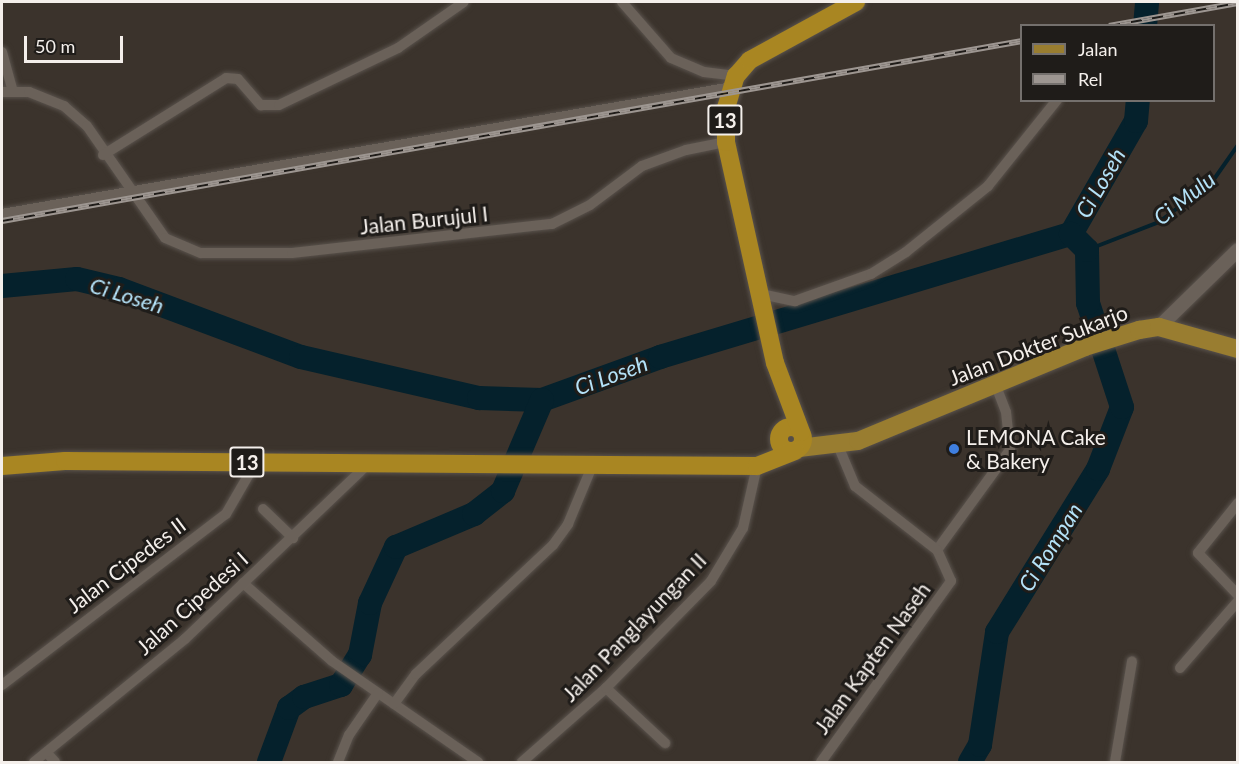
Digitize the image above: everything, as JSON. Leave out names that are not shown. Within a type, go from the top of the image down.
[{"type":"highway","name":"13","points":[[2,466],[55,461],[757,466],[799,441],[775,363],[726,142],[734,82],[756,55],[856,2]]},
{"type":"highway","name":"13","points":[[780,436],[783,386]]},
{"type":"highway","points":[[757,466],[780,436],[793,427],[799,441]]},
{"type":"main road","name":"Jalan Dokter Sukarjo","points":[[799,441],[837,443],[858,441],[1085,347],[1159,327],[1237,348]]},
{"type":"main road","name":"Jalan Dokter Sukarjo","points":[[799,441],[858,441]]},
{"type":"street","points":[[103,155],[226,78],[238,79],[261,105],[279,105],[398,48],[464,2]]},
{"type":"street","points":[[622,2],[671,58],[734,82]]},
{"type":"street","points":[[2,52],[7,92]]},
{"type":"street","points":[[2,214],[734,82]]},
{"type":"street","name":"Jalan Burujul I","points":[[7,92],[29,92],[64,106],[87,126],[103,155],[175,246],[201,253],[292,253],[552,224],[590,205],[642,166],[686,150],[726,142]]},
{"type":"street","points":[[762,299],[795,301],[871,274],[906,252],[988,186],[1055,102]]},
{"type":"street","points":[[1159,327],[1238,250]]},
{"type":"street","points":[[937,550],[1010,450],[1006,412],[994,384]]},
{"type":"street","name":"Jalan Kapten Naseh","points":[[821,762],[949,585],[949,570],[937,550],[863,495],[849,476],[837,443]]},
{"type":"street","name":"Jalan Cipedes II","points":[[2,685],[226,514],[256,462]]},
{"type":"street","name":"Jalan Cipedesi I","points":[[34,762],[185,639],[368,464]]},
{"type":"street","points":[[393,704],[417,674],[553,545],[572,516],[593,464]]},
{"type":"street","name":"Jalan Panglayungan II","points":[[522,762],[606,688],[691,603],[727,558],[746,519],[757,466]]},
{"type":"street","points":[[1238,502],[1198,554],[1238,595]]},
{"type":"street","points":[[263,509],[293,538]]},
{"type":"street","points":[[243,583],[332,661],[478,762]]},
{"type":"street","points":[[1180,668],[1238,600]]},
{"type":"street","points":[[1115,762],[1132,661]]},
{"type":"street","points":[[606,688],[665,742]]},
{"type":"street","points":[[338,762],[349,735],[378,693]]},
{"type":"street","points":[[47,753],[55,762]]},
{"type":"waterway","name":"Ci Loseh","points":[[1145,24],[1147,2]]},
{"type":"waterway","name":"Ci Loseh","points":[[2,286],[77,279],[119,289],[301,357],[479,398],[542,400],[660,357],[1071,234],[1136,121],[1138,102]]},
{"type":"waterway","name":"Ci Mulu","points":[[1087,250],[1159,222],[1212,182],[1238,145]]},
{"type":"waterway","name":"Ci Rompan","points":[[970,762],[980,745],[997,632],[1098,469],[1122,407],[1088,303],[1087,250],[1071,234]]},
{"type":"waterway","points":[[269,762],[289,708],[304,697],[341,685],[360,655],[370,603],[396,547],[474,514],[503,491],[542,400]]},
{"type":"railway","points":[[1120,24],[1238,3]]},
{"type":"railway","points":[[2,221],[1020,41]]},
{"type":"place","name":"LEMONA Cake & Bakery","points":[[954,449]]}]
